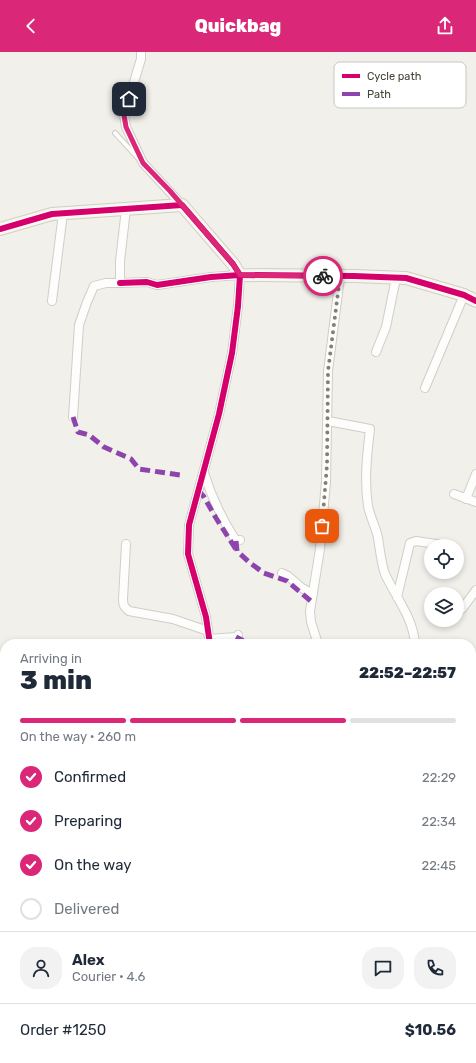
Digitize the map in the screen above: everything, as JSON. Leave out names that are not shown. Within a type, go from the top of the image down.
[{"type":"street","points":[[141,52],[141,59],[124,115],[126,127],[143,163],[233,264],[240,275],[232,353],[219,414],[204,473],[188,525],[188,554],[206,617],[209,638]]},
{"type":"street","points":[[0,229],[52,214],[182,206]]},
{"type":"street","points":[[120,282],[122,237],[126,209]]},
{"type":"street","points":[[52,300],[63,213]]},
{"type":"street","points":[[73,417],[80,325],[94,286],[120,282],[147,282],[157,285],[211,277],[240,275],[406,278],[464,295],[476,301]]},
{"type":"street","points":[[317,639],[310,617],[310,611],[320,549],[326,482],[328,371],[341,276]]},
{"type":"street","points":[[376,352],[386,326],[396,278]]},
{"type":"street","points":[[425,388],[464,295]]},
{"type":"street","points":[[328,421],[370,429],[366,464],[368,507],[377,536],[383,567],[396,597],[412,624],[414,639]]},
{"type":"street","points":[[204,473],[214,504],[236,541],[240,540]]},
{"type":"street","points":[[466,499],[476,474]]},
{"type":"street","points":[[454,494],[476,502]]},
{"type":"street","points":[[396,597],[410,543],[416,541],[424,542]]},
{"type":"street","points":[[126,544],[123,599],[123,605],[125,608],[173,619],[209,638],[236,637],[238,635]]},
{"type":"street","points":[[282,573],[302,588],[313,594]]},
{"type":"street","points":[[464,606],[476,590]]},
{"type":"lane","points":[[115,133],[143,163]]},
{"type":"marked path","points":[[73,417],[78,432],[89,435],[104,447],[131,459],[139,469],[180,475]]},
{"type":"marked path","points":[[198,490],[204,497],[237,551]]},
{"type":"marked path","points":[[236,541],[237,551],[250,563],[264,573],[287,581],[312,602]]},
{"type":"marked path","points":[[236,637],[240,639]]},
{"type":"cycle path","points":[[0,229],[52,214],[182,205],[233,264],[240,275],[406,278],[464,295],[476,301]]},
{"type":"cycle path","points":[[120,283],[147,282],[157,285],[211,277],[240,275],[232,353],[219,414],[189,525],[188,554],[206,617],[209,639]]},
{"type":"way so far","points":[[322,526],[327,465],[328,371],[341,276],[323,276]]},
{"type":"route","points":[[129,99],[124,115],[126,127],[143,163],[170,191],[233,264],[240,275],[323,276]]}]
